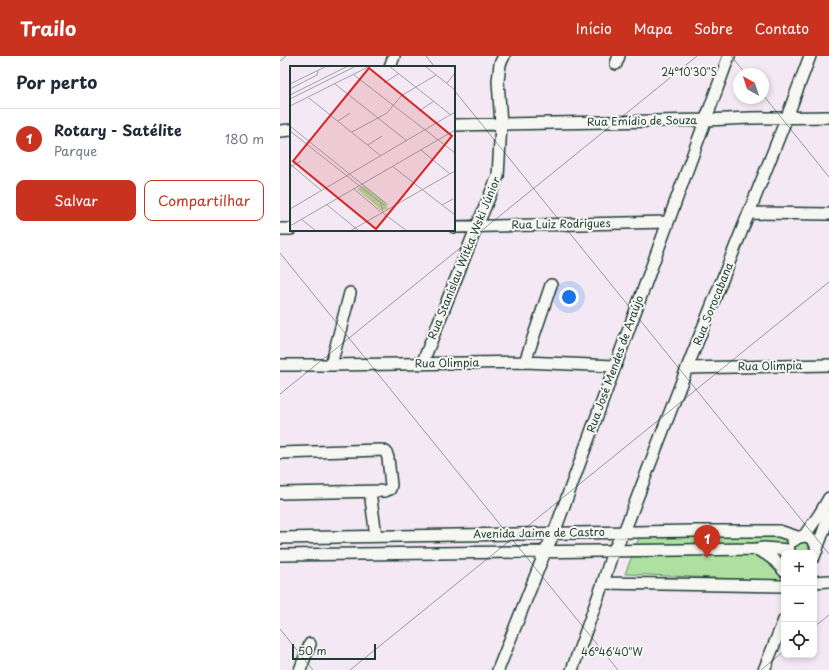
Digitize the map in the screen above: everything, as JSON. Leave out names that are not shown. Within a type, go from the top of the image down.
[{"type":"street","points":[[390,66],[394,56]]},
{"type":"street","name":"Rua Stanislau Witka Wski Júnior","points":[[422,364],[498,176],[502,124],[498,81],[500,64],[504,56]]},
{"type":"street","name":"Rua José Mendes de Araújo","points":[[498,670],[554,533],[729,56]]},
{"type":"street","name":"Rua Sorocabana","points":[[572,670],[613,551],[624,532],[810,56]]},
{"type":"street","name":"Rua Emídio de Souza","points":[[455,126],[829,117]]},
{"type":"street","points":[[280,131],[290,130]]},
{"type":"street","points":[[749,213],[829,214]]},
{"type":"street","name":"Rua Luiz Rodrigues","points":[[455,227],[668,222]]},
{"type":"street","points":[[280,229],[290,228]]},
{"type":"street","points":[[525,362],[552,285]]},
{"type":"street","points":[[331,365],[350,294]]},
{"type":"street","name":"Rua Olimpia","points":[[280,366],[525,362],[614,366]]},
{"type":"street","name":"Rua Olimpia","points":[[687,368],[829,365]]},
{"type":"street","points":[[280,453],[381,450],[386,452],[388,458],[391,485],[390,489],[385,491],[280,493]]},
{"type":"street","points":[[370,492],[376,536]]},
{"type":"street","points":[[789,550],[791,542],[800,536],[819,515],[829,498]]},
{"type":"street","points":[[817,551],[829,516]]},
{"type":"street","name":"Avenida Jaime de Castro","points":[[280,538],[517,533],[779,531],[800,536]]},
{"type":"street","points":[[517,533],[517,552]]},
{"type":"street","points":[[800,536],[810,538],[815,543],[816,550]]},
{"type":"street","name":"Avenida Jaime de Castro","points":[[280,555],[764,548],[781,551]]},
{"type":"street","points":[[756,549],[771,557],[781,567]]},
{"type":"street","points":[[817,582],[829,582]]},
{"type":"street","points":[[603,583],[781,586]]},
{"type":"street","points":[[764,670],[783,622]]},
{"type":"street","points":[[300,670],[310,644]]},
{"type":"green space","points":[[640,535],[777,536],[806,542],[810,550],[781,550],[781,581],[625,574]]},
{"type":"place","name":"Rotary - Satélite","points":[[707,558]]}]
